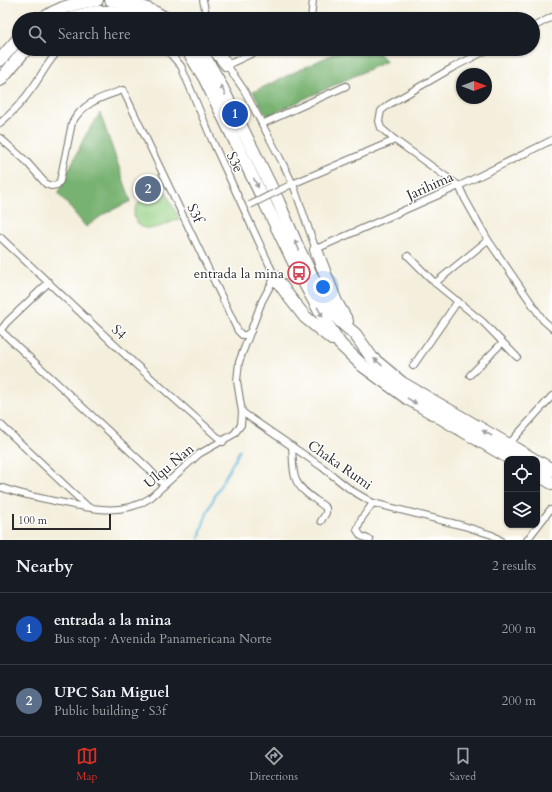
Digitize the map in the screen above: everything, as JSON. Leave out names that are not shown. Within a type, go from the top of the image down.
[{"type":"highway","points":[[54,12],[70,5],[98,0]]},
{"type":"highway","points":[[111,0],[139,5],[155,12]]},
{"type":"highway","points":[[0,60],[12,46]]},
{"type":"highway","points":[[0,80],[20,56]]},
{"type":"highway","points":[[191,56],[208,86],[299,272],[324,319],[340,344]]},
{"type":"highway","points":[[204,56],[217,78],[278,201],[298,248],[325,302],[342,323],[355,334]]},
{"type":"highway","points":[[220,56],[227,65]]},
{"type":"highway","points":[[316,250],[336,302],[355,334],[372,358],[402,383],[528,456]]},
{"type":"highway","points":[[275,276],[290,298],[306,316],[340,344],[363,366],[407,398],[506,456]]},
{"type":"highway","points":[[540,464],[552,470]]},
{"type":"highway","points":[[540,476],[552,483]]},
{"type":"street","points":[[203,0],[206,12]]},
{"type":"street","points":[[312,12],[313,0]]},
{"type":"street","points":[[540,23],[552,17]]},
{"type":"street","points":[[0,123],[11,113],[29,92],[55,56]]},
{"type":"street","name":"S3e","points":[[173,56],[181,66],[212,140],[275,276]]},
{"type":"street","points":[[247,56],[227,65],[244,90],[262,124],[309,229],[316,250]]},
{"type":"street","points":[[475,56],[445,71],[388,105],[381,111],[379,121],[381,128],[395,140],[459,186],[488,240],[543,320],[552,328]]},
{"type":"street","points":[[262,124],[346,86]]},
{"type":"street","name":"S3f","points":[[0,138],[25,160],[46,184],[51,186],[57,185],[60,182],[72,123],[77,114],[84,107],[100,98],[124,90],[230,317],[242,335],[246,335],[251,331]]},
{"type":"street","points":[[244,208],[290,185],[395,140]]},
{"type":"street","name":"Jarihima","points":[[316,250],[459,186],[552,140]]},
{"type":"street","name":"S4","points":[[0,237],[134,363],[223,442]]},
{"type":"street","points":[[435,283],[488,240]]},
{"type":"street","points":[[408,256],[435,283],[458,300],[517,356]]},
{"type":"street","name":"Ulqu Ñan","points":[[0,487],[15,493],[89,508],[101,510],[123,509],[142,503],[199,454],[223,442],[234,434],[241,425],[242,412],[237,381],[239,362],[262,300],[275,276]]},
{"type":"street","points":[[49,282],[0,330],[164,485]]},
{"type":"street","points":[[413,366],[458,300]]},
{"type":"street","points":[[470,375],[502,342]]},
{"type":"street","points":[[508,445],[552,396]]},
{"type":"street","name":"Chaka Rumi","points":[[242,412],[292,446],[351,490],[373,502],[464,526],[492,535],[500,540]]},
{"type":"street","points":[[0,424],[89,508]]},
{"type":"street","points":[[292,446],[296,480],[301,488],[326,508],[327,511],[321,521]]},
{"type":"street","points":[[370,540],[361,536],[357,530],[362,518],[373,502]]},
{"type":"street","points":[[527,540],[550,510]]},
{"type":"green space","points":[[328,56],[382,56],[387,61],[267,116],[253,92]]},
{"type":"green space","points":[[100,113],[131,201],[104,214],[86,227],[58,193],[85,136]]},
{"type":"green space","points":[[165,190],[179,219],[154,228],[145,228],[140,226],[134,216],[137,205],[146,198]]},
{"type":"waterway","points":[[199,540],[211,505],[240,450]]},
{"type":"place","name":"entrada a la mina","points":[[235,114]]},
{"type":"place","name":"UPC San Miguel","points":[[148,189]]},
{"type":"place","name":"entrada la mina","points":[[299,273]]}]
